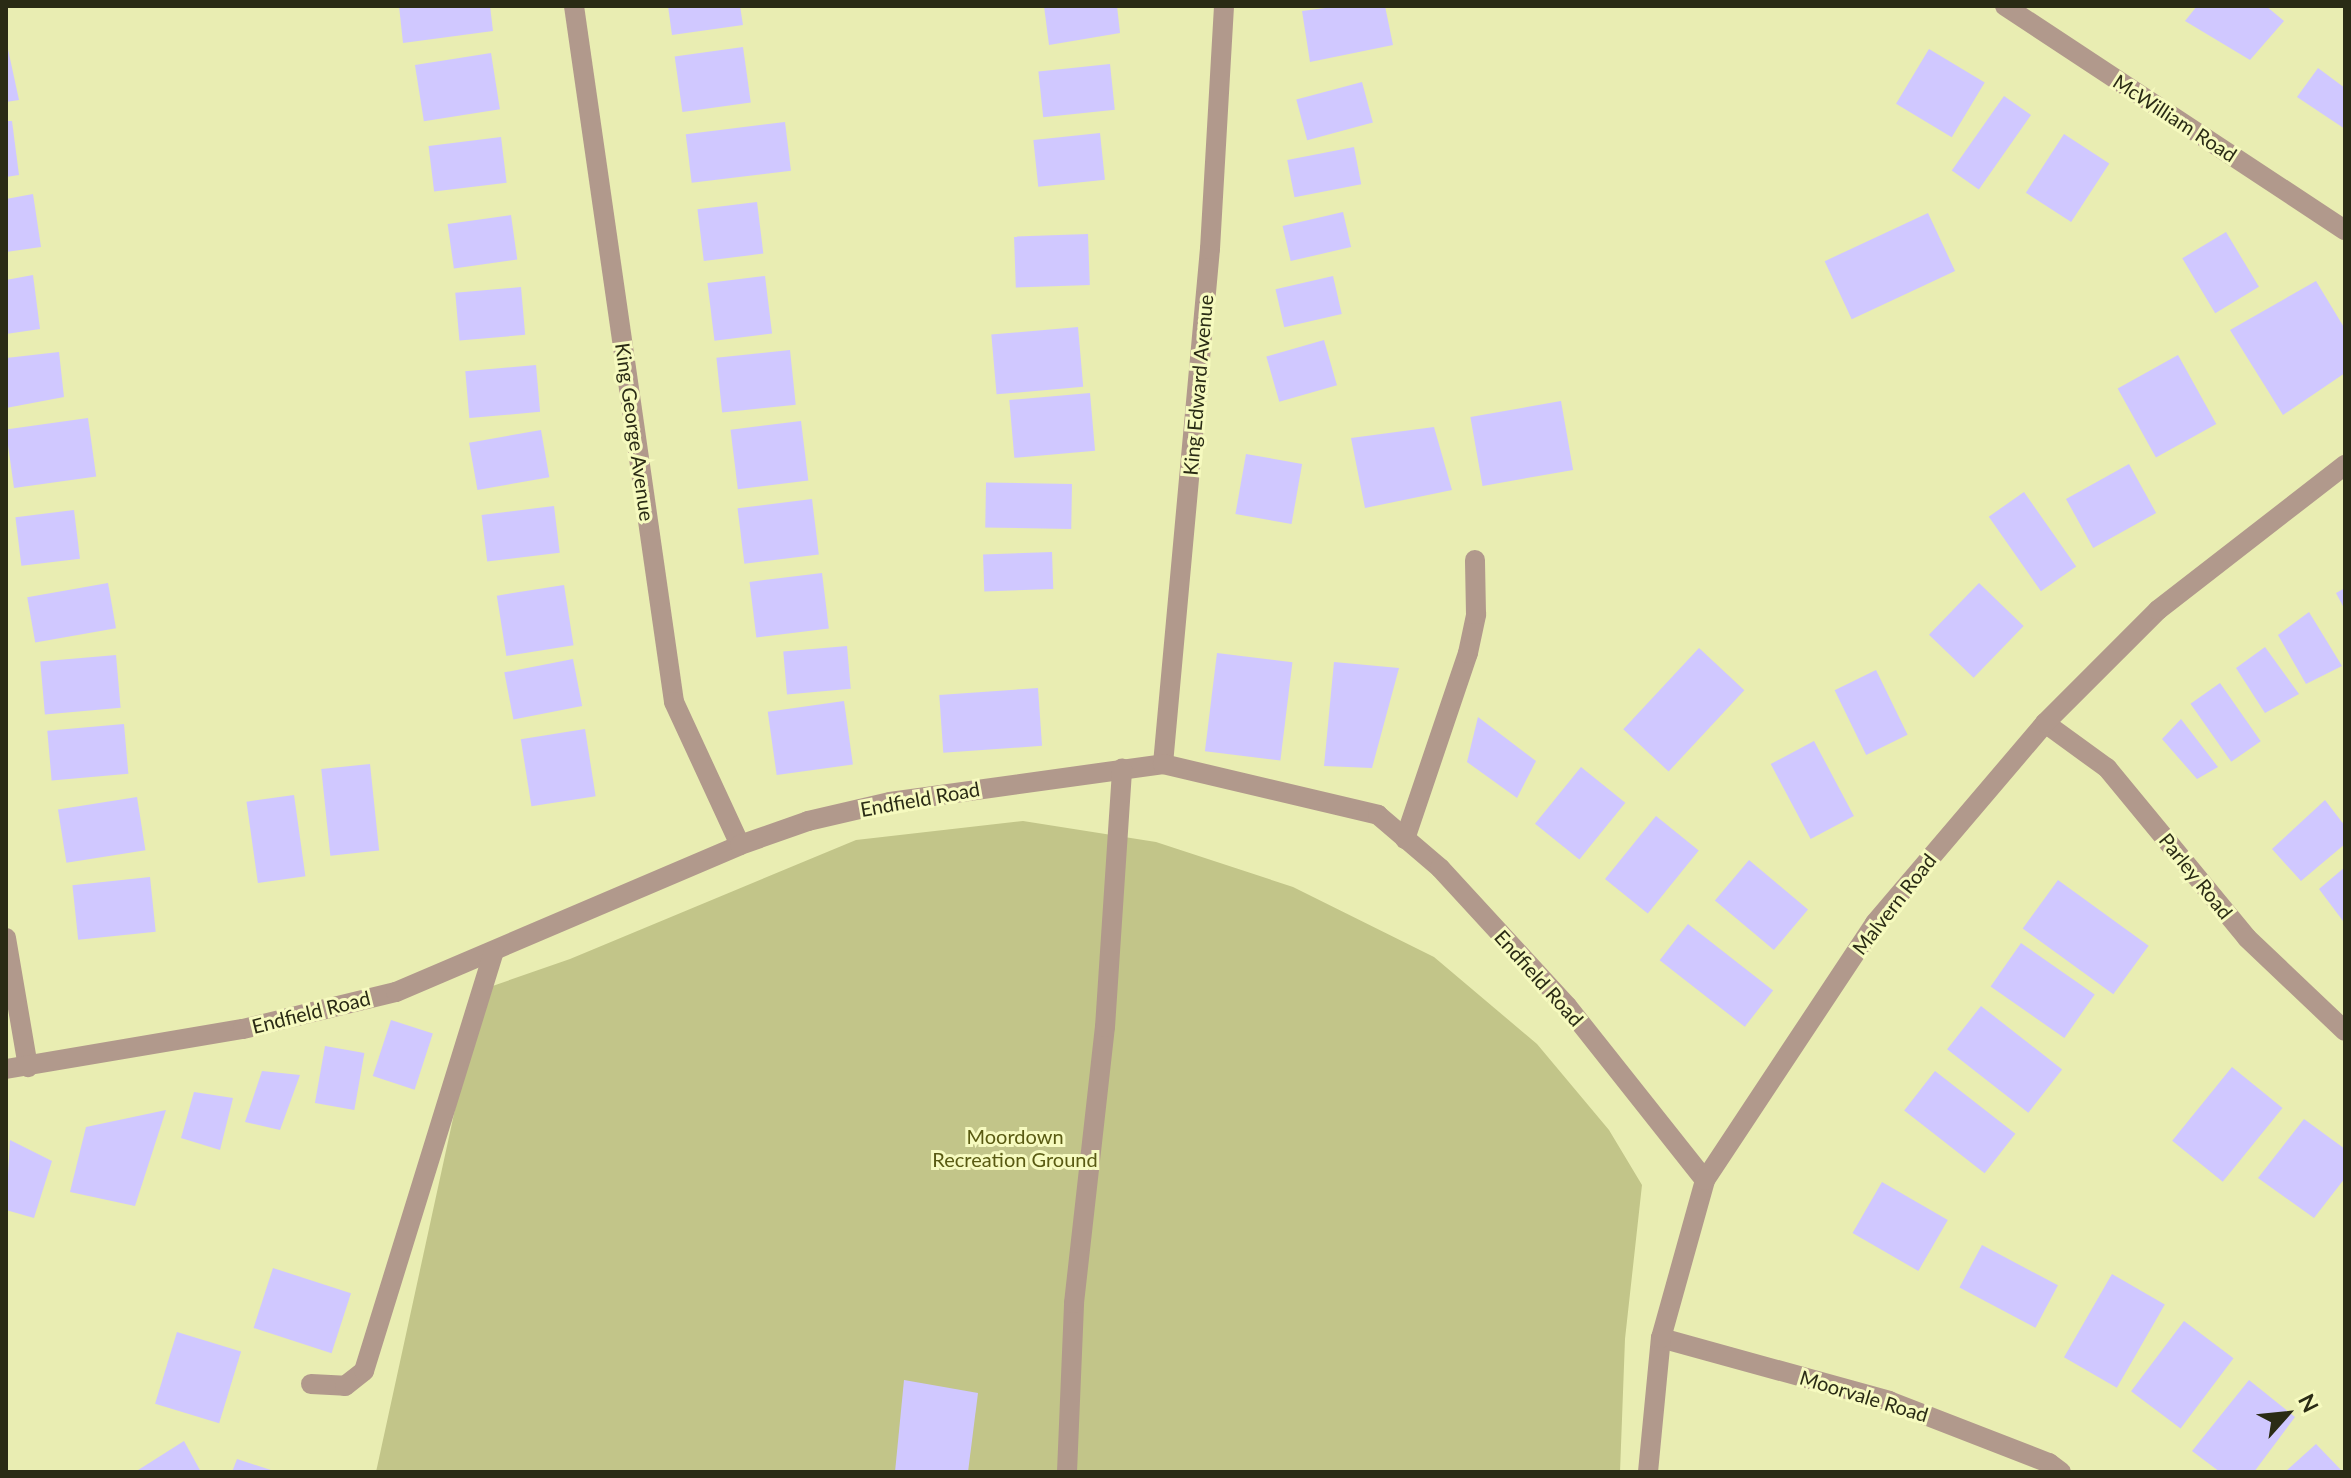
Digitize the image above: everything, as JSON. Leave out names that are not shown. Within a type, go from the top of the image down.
[{"type":"street","name":"King George Avenue","points":[[574,6],[674,702],[740,845]]},
{"type":"street","name":"King Edward Avenue","points":[[1163,764],[1210,249],[1224,6]]},
{"type":"street","name":"McWilliam Road","points":[[2005,6],[2345,230]]},
{"type":"street","name":"Malvern Road","points":[[1648,1472],[1661,1338],[1705,1180],[1875,923],[2045,723],[2158,610],[2345,465]]},
{"type":"street","points":[[1405,839],[1468,653],[1476,614],[1475,560]]},
{"type":"street","name":"Parley Road","points":[[2045,723],[2107,768],[2247,938],[2345,1031]]},
{"type":"street","name":"Endfield Road","points":[[6,1069],[258,1026],[396,992],[740,845],[890,802],[1163,764],[1378,815],[1440,868],[1567,1006],[1705,1180]]},
{"type":"street","points":[[1067,1472],[1074,1303],[1106,1011],[1122,769]]},
{"type":"street","points":[[6,938],[28,1067]]},
{"type":"street","points":[[311,1384],[345,1386],[364,1371],[494,952]]},
{"type":"street","name":"Moorvale Road","points":[[1661,1338],[1889,1401],[2049,1463],[2061,1472]]},
{"type":"green space","name":"Moordown Recreation Ground","points":[[1023,821],[1156,842],[1293,887],[1434,957],[1537,1044],[1609,1130],[1642,1185],[1625,1339],[1620,1472],[376,1472],[481,990],[570,959],[856,840]]},
{"type":"building","points":[[399,6],[490,6],[493,31],[403,43]]},
{"type":"building","points":[[668,6],[740,6],[743,25],[672,35]]},
{"type":"building","points":[[1044,6],[1117,6],[1120,33],[1049,45]]},
{"type":"building","points":[[1341,6],[1385,6],[1393,45],[1310,62],[1302,11]]},
{"type":"building","points":[[2197,6],[2266,6],[2284,21],[2250,60],[2185,21]]},
{"type":"building","points":[[6,40],[19,100],[6,102]]},
{"type":"building","points":[[743,47],[751,102],[682,112],[675,57]]},
{"type":"building","points":[[1929,49],[1985,82],[1952,137],[1896,104]]},
{"type":"building","points":[[491,53],[500,109],[424,121],[415,65]]},
{"type":"building","points":[[1110,64],[1115,110],[1043,117],[1038,72]]},
{"type":"building","points":[[2318,68],[2345,88],[2345,129],[2297,97]]},
{"type":"building","points":[[1362,82],[1373,123],[1307,140],[1296,100]]},
{"type":"building","points":[[2004,96],[2031,115],[1979,189],[1952,171]]},
{"type":"building","points":[[6,121],[12,121],[19,175],[6,177]]},
{"type":"building","points":[[785,122],[791,171],[692,183],[686,134]]},
{"type":"building","points":[[1100,133],[1105,180],[1038,187],[1033,140]]},
{"type":"building","points":[[2064,134],[2109,163],[2071,222],[2026,193]]},
{"type":"building","points":[[501,137],[507,183],[434,192],[429,146]]},
{"type":"building","points":[[1354,147],[1361,184],[1295,197],[1287,160]]},
{"type":"building","points":[[33,194],[41,247],[6,252],[6,199]]},
{"type":"building","points":[[757,202],[763,254],[704,261],[697,209]]},
{"type":"building","points":[[1343,212],[1351,247],[1291,261],[1283,226]]},
{"type":"building","points":[[1928,213],[1955,271],[1852,319],[1825,261]]},
{"type":"building","points":[[511,215],[517,260],[454,268],[448,224]]},
{"type":"building","points":[[2226,232],[2259,287],[2215,313],[2182,258]]},
{"type":"building","points":[[1088,234],[1090,285],[1016,288],[1014,237]]},
{"type":"building","points":[[33,275],[40,329],[6,334],[6,280]]},
{"type":"building","points":[[765,276],[772,334],[715,341],[707,283]]},
{"type":"building","points":[[1333,276],[1342,314],[1284,327],[1276,289]]},
{"type":"building","points":[[2316,281],[2345,329],[2345,373],[2283,415],[2230,330]]},
{"type":"building","points":[[521,287],[525,335],[459,341],[455,293]]},
{"type":"building","points":[[1078,327],[1083,387],[997,394],[991,335]]},
{"type":"building","points":[[1324,340],[1337,385],[1279,402],[1266,357]]},
{"type":"building","points":[[790,350],[796,405],[722,412],[716,358]]},
{"type":"building","points":[[59,352],[64,397],[6,408],[6,358]]},
{"type":"building","points":[[2178,355],[2216,424],[2156,458],[2118,388]]},
{"type":"building","points":[[536,365],[540,412],[469,418],[465,371]]},
{"type":"building","points":[[1090,393],[1095,451],[1014,458],[1009,400]]},
{"type":"building","points":[[1561,401],[1573,470],[1483,486],[1470,417]]},
{"type":"building","points":[[88,418],[96,476],[14,488],[6,430]]},
{"type":"building","points":[[801,421],[808,481],[738,489],[731,430]]},
{"type":"building","points":[[1434,427],[1452,490],[1365,508],[1351,438]]},
{"type":"building","points":[[541,430],[549,477],[477,490],[469,443]]},
{"type":"building","points":[[1246,454],[1302,464],[1292,524],[1235,514]]},
{"type":"building","points":[[2129,464],[2156,513],[2093,548],[2066,499]]},
{"type":"building","points":[[986,482],[1072,484],[1071,529],[985,527]]},
{"type":"building","points":[[2024,492],[2076,567],[2041,591],[1989,517]]},
{"type":"building","points":[[812,499],[819,555],[744,564],[738,508]]},
{"type":"building","points":[[554,506],[560,553],[487,562],[482,515]]},
{"type":"building","points":[[74,510],[80,559],[21,566],[15,517]]},
{"type":"building","points":[[1052,552],[1053,589],[984,591],[983,554]]},
{"type":"building","points":[[822,573],[829,629],[756,637],[750,582]]},
{"type":"building","points":[[108,583],[116,628],[35,643],[27,597]]},
{"type":"building","points":[[1979,583],[2024,626],[1974,678],[1929,635]]},
{"type":"building","points":[[564,585],[574,645],[506,656],[497,596]]},
{"type":"building","points":[[2345,588],[2345,610],[2336,593]]},
{"type":"building","points":[[2309,612],[2342,666],[2306,684],[2278,635]]},
{"type":"building","points":[[847,646],[851,689],[787,694],[783,652]]},
{"type":"building","points":[[2265,647],[2299,694],[2265,713],[2236,668]]},
{"type":"building","points":[[1699,648],[1744,690],[1669,771],[1623,729]]},
{"type":"building","points":[[1217,653],[1292,662],[1280,761],[1205,751]]},
{"type":"building","points":[[116,655],[121,708],[45,714],[40,662]]},
{"type":"building","points":[[573,659],[582,706],[513,719],[504,672]]},
{"type":"building","points":[[1334,662],[1399,668],[1372,768],[1324,766]]},
{"type":"building","points":[[1876,670],[1908,735],[1866,755],[1835,690]]},
{"type":"building","points":[[2220,683],[2261,741],[2231,762],[2191,704]]},
{"type":"building","points":[[1038,688],[1042,746],[943,753],[939,695]]},
{"type":"building","points":[[844,701],[853,764],[777,775],[768,712]]},
{"type":"building","points":[[1478,717],[1536,761],[1517,798],[1467,762]]},
{"type":"building","points":[[2181,719],[2218,767],[2197,779],[2162,739]]},
{"type":"building","points":[[124,724],[128,774],[52,781],[47,731]]},
{"type":"building","points":[[585,729],[596,796],[531,806],[521,739]]},
{"type":"building","points":[[1814,741],[1854,816],[1811,839],[1771,764]]},
{"type":"building","points":[[370,764],[379,851],[330,856],[321,769]]},
{"type":"building","points":[[1581,767],[1625,803],[1579,860],[1535,824]]},
{"type":"building","points":[[294,795],[305,876],[258,883],[246,802]]},
{"type":"building","points":[[137,797],[145,850],[66,863],[58,810]]},
{"type":"building","points":[[2325,800],[2345,826],[2345,844],[2301,881],[2272,849]]},
{"type":"building","points":[[1656,816],[1699,851],[1648,914],[1605,879]]},
{"type":"building","points":[[1749,860],[1808,909],[1774,950],[1715,901]]},
{"type":"building","points":[[2345,867],[2345,918],[2343,921],[2319,889]]},
{"type":"building","points":[[150,877],[156,932],[78,940],[72,885]]},
{"type":"building","points":[[2058,880],[2149,946],[2113,994],[2023,929]]},
{"type":"building","points":[[1688,924],[1773,990],[1745,1027],[1660,960]]},
{"type":"building","points":[[2021,943],[2095,995],[2064,1038],[1991,986]]},
{"type":"building","points":[[1981,1006],[2062,1069],[2028,1113],[1947,1049]]},
{"type":"building","points":[[391,1020],[433,1034],[415,1090],[373,1076]]},
{"type":"building","points":[[325,1046],[364,1053],[354,1110],[315,1103]]},
{"type":"building","points":[[2232,1067],[2283,1108],[2223,1182],[2172,1141]]},
{"type":"building","points":[[262,1071],[300,1075],[280,1130],[245,1122]]},
{"type":"building","points":[[1935,1071],[2015,1134],[1985,1173],[1904,1110]]},
{"type":"building","points":[[194,1092],[233,1098],[220,1150],[181,1138]]},
{"type":"building","points":[[166,1110],[135,1206],[70,1192],[86,1127]]},
{"type":"building","points":[[2304,1119],[2345,1149],[2345,1178],[2314,1218],[2258,1178]]},
{"type":"building","points":[[10,1140],[52,1161],[34,1218],[6,1210]]},
{"type":"building","points":[[1882,1182],[1948,1220],[1918,1271],[1852,1233]]},
{"type":"building","points":[[1982,1245],[2058,1285],[2035,1328],[1959,1287]]},
{"type":"building","points":[[273,1268],[351,1293],[332,1353],[254,1328]]},
{"type":"building","points":[[2112,1274],[2165,1304],[2117,1388],[2064,1357]]},
{"type":"building","points":[[2184,1321],[2234,1358],[2181,1429],[2131,1391]]},
{"type":"building","points":[[177,1332],[241,1352],[219,1423],[155,1404]]},
{"type":"building","points":[[904,1380],[978,1393],[968,1472],[895,1472]]},
{"type":"building","points":[[2249,1380],[2295,1417],[2254,1472],[2220,1472],[2192,1451]]},
{"type":"building","points":[[184,1441],[201,1472],[135,1472]]},
{"type":"building","points":[[2316,1444],[2343,1472],[2285,1472]]},
{"type":"building","points":[[237,1459],[274,1471],[274,1472],[232,1472]]}]
